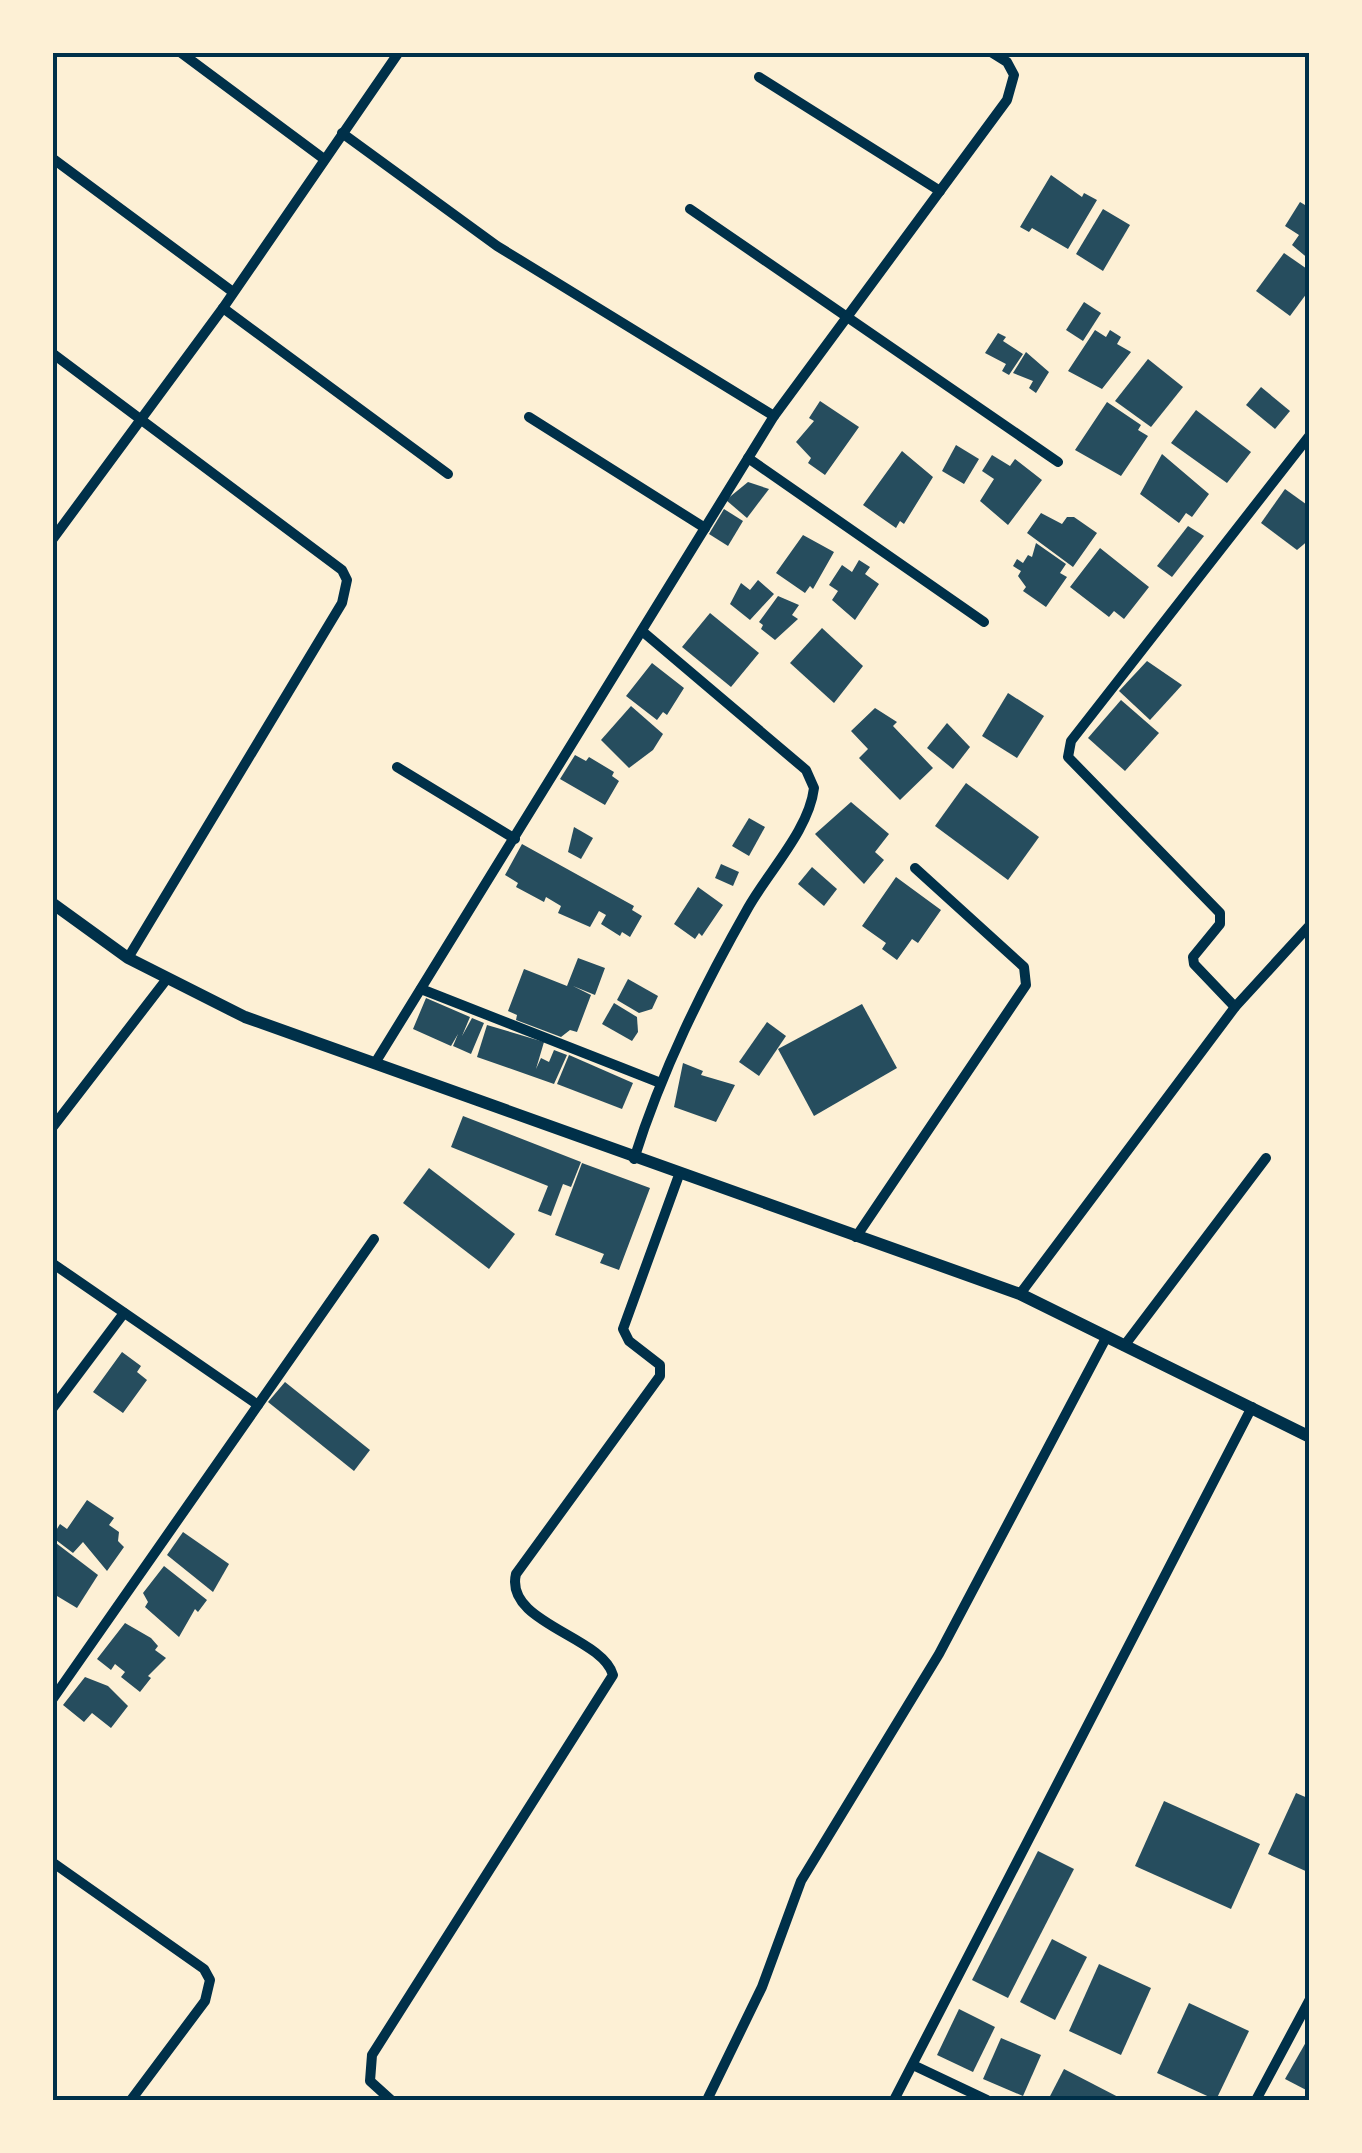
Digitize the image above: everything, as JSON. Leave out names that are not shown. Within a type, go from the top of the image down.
[{"type":"street","points":[[180,52],[324,159]]},
{"type":"street","points":[[52,540],[144,418],[399,52]]},
{"type":"street","points":[[375,1063],[774,416],[1014,86],[1008,62],[991,52]]},
{"type":"street","points":[[759,77],[940,191]]},
{"type":"street","points":[[342,133],[497,246],[774,416]]},
{"type":"street","points":[[52,158],[233,292]]},
{"type":"street","points":[[690,209],[1058,462]]},
{"type":"street","points":[[222,308],[448,474]]},
{"type":"street","points":[[52,353],[144,418],[342,570],[347,591],[128,958]]},
{"type":"street","points":[[530,417],[704,528]]},
{"type":"street","points":[[1235,1007],[1197,969],[1193,957],[1220,924],[1220,913],[1068,757],[1070,741],[1310,435]]},
{"type":"street","points":[[748,458],[984,622]]},
{"type":"street","points":[[634,1159],[658,1082],[748,907],[804,817],[814,788],[806,770],[642,632]]},
{"type":"street","points":[[396,767],[515,839]]},
{"type":"street","points":[[856,1237],[1026,985],[1024,967],[914,868]]},
{"type":"street","points":[[52,904],[128,958],[245,1017],[1020,1294],[1310,1437]]},
{"type":"street","points":[[1020,1294],[1235,1007],[1310,925]]},
{"type":"street","points":[[52,1128],[166,980]]},
{"type":"street","points":[[421,989],[658,1082]]},
{"type":"street","points":[[1124,1346],[1266,1158]]},
{"type":"street","points":[[391,2100],[370,2081],[372,2055],[613,1675],[602,1659],[518,1598],[513,1586],[516,1574],[660,1376],[660,1364],[629,1341],[623,1329],[680,1175]]},
{"type":"street","points":[[52,1700],[374,1240]]},
{"type":"street","points":[[52,1263],[258,1405]]},
{"type":"street","points":[[52,1409],[124,1313]]},
{"type":"street","points":[[707,2100],[762,1987],[801,1881],[939,1654],[1106,1338]]},
{"type":"street","points":[[894,2100],[1252,1407]]},
{"type":"street","points":[[52,1862],[204,1969],[210,1980],[204,2001],[131,2100]]},
{"type":"street","points":[[1256,2100],[1310,1999]]},
{"type":"street","points":[[913,2064],[987,2100]]},
{"type":"building","points":[[1051,175],[1082,197],[1084,193],[1097,200],[1068,249],[1032,228],[1029,232],[1020,227]]},
{"type":"building","points":[[1300,202],[1310,208],[1310,260],[1292,245],[1299,235],[1285,226]]},
{"type":"building","points":[[1103,209],[1130,225],[1103,271],[1076,254]]},
{"type":"building","points":[[1284,253],[1310,271],[1310,289],[1290,316],[1256,291]]},
{"type":"building","points":[[1084,302],[1101,313],[1083,341],[1066,330]]},
{"type":"building","points":[[1095,330],[1106,337],[1110,330],[1121,337],[1117,344],[1131,352],[1102,389],[1068,371]]},
{"type":"building","points":[[998,333],[1023,354],[1009,375],[1002,371],[1006,364],[985,353]]},
{"type":"building","points":[[1026,352],[1049,372],[1036,393],[1029,388],[1033,381],[1013,373]]},
{"type":"building","points":[[1148,359],[1183,387],[1151,427],[1115,401]]},
{"type":"building","points":[[1261,387],[1290,411],[1275,429],[1246,405]]},
{"type":"building","points":[[820,401],[859,427],[825,475],[808,463],[811,458],[796,442],[814,421],[809,418]]},
{"type":"building","points":[[1107,402],[1141,425],[1138,430],[1148,436],[1121,476],[1075,450]]},
{"type":"building","points":[[1196,410],[1251,452],[1227,483],[1171,443]]},
{"type":"building","points":[[956,445],[979,459],[964,484],[942,471]]},
{"type":"building","points":[[902,451],[933,477],[904,524],[900,521],[896,528],[863,505]]},
{"type":"building","points":[[1162,454],[1209,494],[1192,517],[1186,513],[1179,523],[1140,494]]},
{"type":"building","points":[[992,455],[1010,466],[1015,459],[1042,480],[1008,525],[980,501],[994,479],[982,471]]},
{"type":"building","points":[[748,482],[769,489],[747,518],[726,500]]},
{"type":"building","points":[[1285,489],[1310,507],[1310,539],[1297,550],[1261,523]]},
{"type":"building","points":[[724,509],[743,521],[728,546],[709,534]]},
{"type":"building","points":[[1041,513],[1062,524],[1067,517],[1074,517],[1097,533],[1073,567],[1027,533]]},
{"type":"building","points":[[1188,526],[1204,536],[1172,577],[1157,566]]},
{"type":"building","points":[[803,535],[834,552],[813,589],[810,586],[805,593],[776,573]]},
{"type":"building","points":[[1036,543],[1066,564],[1060,573],[1067,577],[1046,607],[1023,591],[1026,587],[1018,576],[1021,571],[1013,566],[1017,559],[1023,563],[1028,555],[1032,557]]},
{"type":"building","points":[[1100,548],[1149,587],[1124,619],[1114,611],[1109,617],[1070,587]]},
{"type":"building","points":[[859,560],[870,567],[865,574],[879,584],[855,620],[832,600],[838,591],[829,585],[842,565],[852,572]]},
{"type":"building","points":[[758,580],[774,594],[750,620],[730,604],[741,583],[750,590]]},
{"type":"building","points":[[778,596],[799,605],[792,615],[798,619],[775,640],[761,629],[763,625],[759,622]]},
{"type":"building","points":[[710,613],[759,653],[731,687],[682,647]]},
{"type":"building","points":[[822,628],[863,666],[834,703],[790,663]]},
{"type":"building","points":[[1147,661],[1182,685],[1150,720],[1119,691]]},
{"type":"building","points":[[652,663],[684,688],[667,715],[663,712],[657,720],[626,696]]},
{"type":"building","points":[[1008,693],[1044,716],[1017,758],[982,736]]},
{"type":"building","points":[[1121,700],[1159,733],[1125,771],[1088,738]]},
{"type":"building","points":[[631,706],[663,734],[653,750],[629,768],[601,740]]},
{"type":"building","points":[[875,708],[897,722],[893,726],[933,768],[900,800],[859,758],[868,749],[851,731]]},
{"type":"building","points":[[947,723],[970,747],[953,769],[927,748]]},
{"type":"building","points":[[575,755],[586,761],[589,757],[614,772],[612,776],[619,781],[605,805],[560,779]]},
{"type":"building","points":[[966,783],[1039,837],[1008,880],[935,826]]},
{"type":"building","points":[[851,802],[889,834],[875,852],[884,860],[864,884],[815,834]]},
{"type":"building","points":[[749,818],[765,827],[749,856],[732,846]]},
{"type":"building","points":[[574,827],[593,838],[581,859],[568,852]]},
{"type":"building","points":[[522,844],[634,906],[632,910],[642,916],[630,937],[622,932],[620,936],[601,924],[606,915],[599,911],[590,927],[558,913],[561,906],[546,897],[544,902],[516,887],[518,883],[505,875]]},
{"type":"building","points":[[721,864],[739,872],[733,886],[715,878]]},
{"type":"building","points":[[812,867],[837,889],[824,906],[798,884]]},
{"type":"building","points":[[896,877],[941,910],[918,943],[912,939],[897,960],[882,949],[886,943],[862,926]]},
{"type":"building","points":[[698,887],[723,905],[702,936],[699,933],[695,939],[674,924]]},
{"type":"building","points":[[578,958],[605,968],[595,995],[573,986],[591,995],[577,1032],[570,1030],[561,1037],[516,1020],[517,1015],[508,1011],[524,969],[567,986]]},
{"type":"building","points":[[628,979],[658,996],[652,1009],[639,1013],[617,1000]]},
{"type":"building","points":[[426,998],[470,1017],[462,1036],[472,1018],[484,1023],[471,1054],[453,1046],[458,1034],[451,1046],[413,1029]]},
{"type":"building","points":[[614,1003],[637,1017],[638,1032],[632,1041],[602,1024]]},
{"type":"building","points":[[862,1004],[897,1068],[814,1116],[778,1049]]},
{"type":"building","points":[[767,1022],[786,1036],[759,1076],[739,1062]]},
{"type":"building","points":[[487,1025],[544,1042],[536,1069],[541,1058],[549,1062],[554,1050],[567,1055],[554,1084],[477,1057]]},
{"type":"building","points":[[569,1055],[633,1083],[622,1109],[557,1084]]},
{"type":"building","points":[[683,1063],[703,1071],[701,1075],[735,1085],[716,1122],[674,1107]]},
{"type":"building","points":[[463,1116],[581,1162],[571,1187],[563,1184],[551,1216],[538,1211],[548,1186],[451,1147]]},
{"type":"building","points":[[582,1163],[650,1188],[619,1270],[600,1263],[604,1254],[555,1235]]},
{"type":"building","points":[[429,1168],[515,1234],[489,1269],[403,1203]]},
{"type":"building","points":[[122,1352],[141,1366],[137,1372],[147,1380],[123,1413],[93,1392]]},
{"type":"building","points":[[285,1382],[370,1450],[354,1471],[268,1402]]},
{"type":"building","points":[[87,1500],[114,1518],[109,1525],[119,1532],[118,1541],[124,1547],[107,1571],[83,1542],[73,1553],[52,1537],[60,1524],[67,1529]]},
{"type":"building","points":[[183,1532],[229,1564],[213,1592],[167,1555]]},
{"type":"building","points":[[52,1540],[98,1575],[77,1608],[52,1593]]},
{"type":"building","points":[[164,1566],[207,1600],[198,1612],[195,1609],[179,1637],[145,1607],[148,1602],[143,1593]]},
{"type":"building","points":[[125,1623],[151,1638],[158,1646],[155,1650],[166,1658],[148,1676],[151,1678],[140,1692],[121,1677],[125,1672],[115,1664],[111,1670],[97,1659]]},
{"type":"building","points":[[85,1677],[108,1686],[128,1706],[111,1728],[92,1713],[84,1722],[63,1705]]},
{"type":"building","points":[[1296,1793],[1310,1799],[1310,1873],[1268,1854]]},
{"type":"building","points":[[1164,1801],[1260,1844],[1231,1909],[1135,1866]]},
{"type":"building","points":[[1038,1851],[1074,1869],[1008,1998],[972,1980]]},
{"type":"building","points":[[1052,1939],[1087,1957],[1055,2020],[1020,2002]]},
{"type":"building","points":[[1099,1964],[1151,1988],[1121,2055],[1069,2031]]},
{"type":"building","points":[[1189,2003],[1249,2031],[1216,2100],[1157,2073]]},
{"type":"building","points":[[959,2009],[995,2027],[973,2072],[937,2055]]},
{"type":"building","points":[[1310,2035],[1310,2092],[1285,2079]]},
{"type":"building","points":[[1001,2038],[1041,2055],[1023,2096],[983,2079]]},
{"type":"building","points":[[1064,2069],[1124,2100],[1048,2100]]}]
